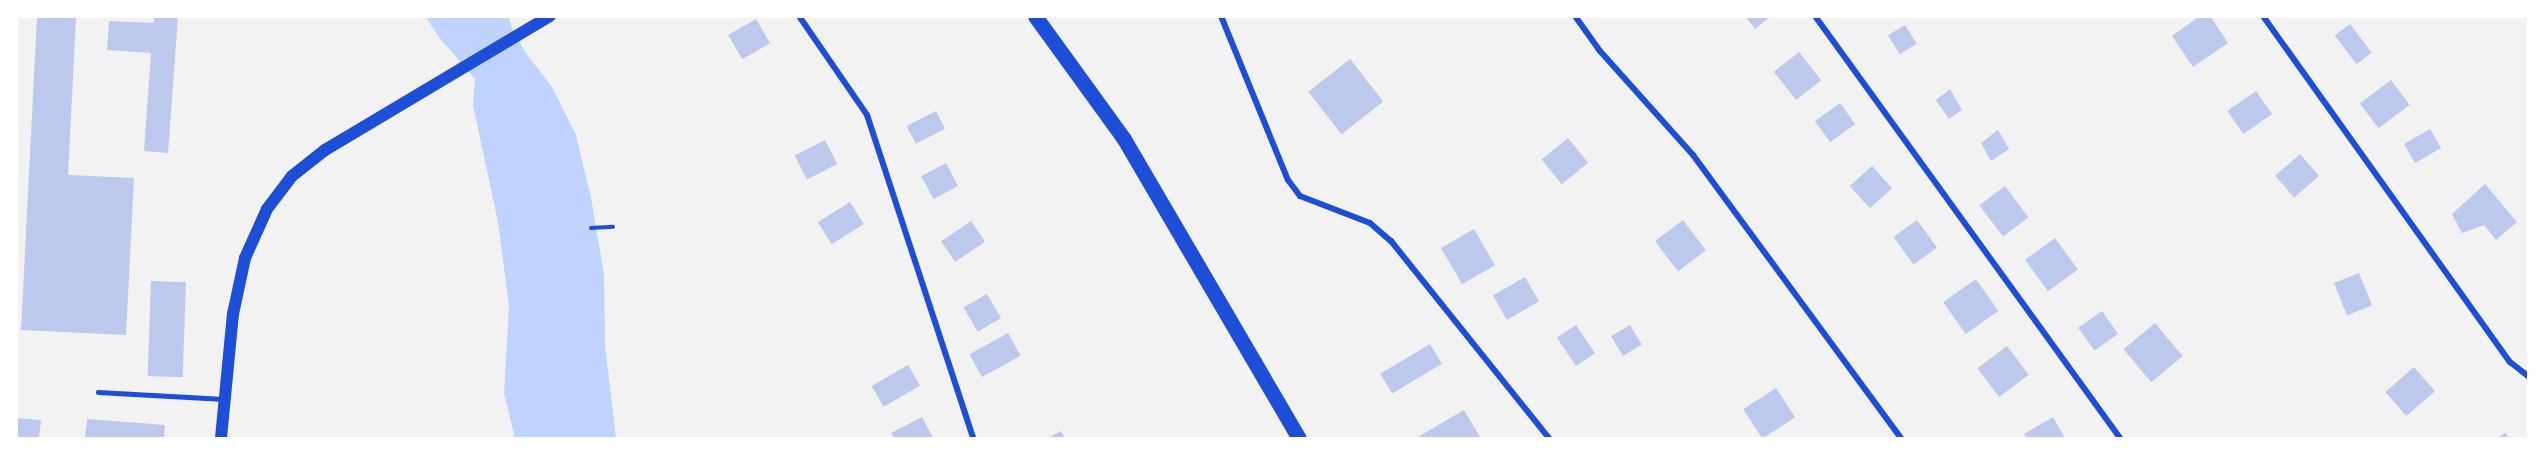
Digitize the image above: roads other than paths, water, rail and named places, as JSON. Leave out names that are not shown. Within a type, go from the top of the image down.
[{"type":"main road","points":[[221,438],[233,314],[245,258],[267,209],[292,176],[325,150],[550,16]]},
{"type":"main road","points":[[1035,16],[1124,139],[1299,438]]},
{"type":"street","points":[[799,16],[867,115],[973,438]]},
{"type":"street","points":[[1221,16],[1288,180],[1300,196],[1370,223],[1391,241],[1549,438]]},
{"type":"street","points":[[1575,16],[1606,59],[1693,155],[1901,438]]},
{"type":"street","points":[[1815,16],[2120,438]]},
{"type":"street","points":[[2263,16],[2510,362],[2529,376]]},
{"type":"lane","points":[[98,392],[224,399]]},
{"type":"water","points":[[426,17],[509,17],[511,26],[525,52],[552,87],[576,135],[591,198],[604,274],[605,344],[616,438],[515,438],[504,393],[509,306],[498,222],[473,105],[475,79],[438,36]]}]
